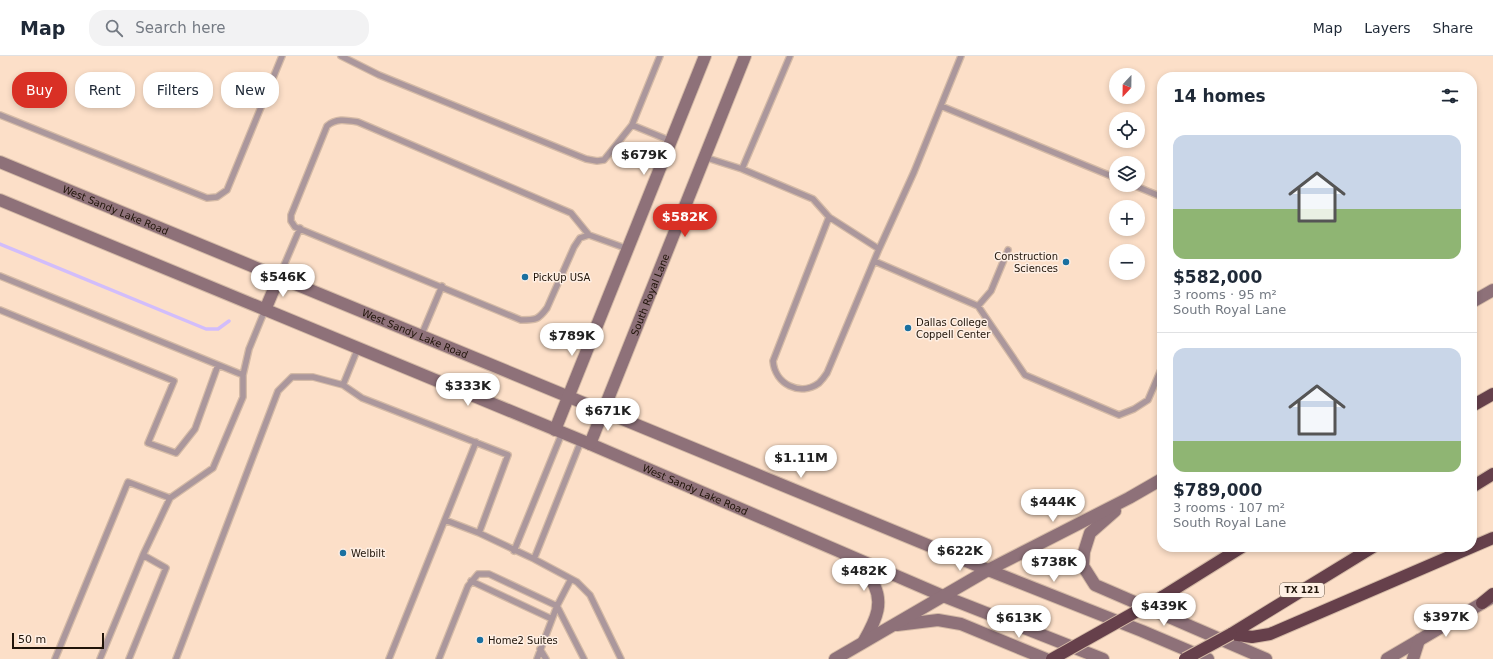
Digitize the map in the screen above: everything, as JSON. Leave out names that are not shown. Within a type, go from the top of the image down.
[{"type":"highway","points":[[1477,403],[1493,394]]},
{"type":"highway","points":[[1477,484],[1493,474]]},
{"type":"highway","points":[[1477,545],[1493,538]]},
{"type":"highway","points":[[1052,659],[1162,596],[1234,552]]},
{"type":"highway","name":"TX 121","points":[[1185,659],[1231,634],[1365,552]]},
{"type":"highway","points":[[1231,634],[1252,637],[1270,634],[1461,552]]},
{"type":"highway","points":[[1482,603],[1493,594]]},
{"type":"main road","points":[[558,431],[569,396],[705,56]]},
{"type":"main road","name":"South Royal Lane","points":[[586,442],[604,410],[745,56]]},
{"type":"main road","name":"West Sandy Lake Road","points":[[0,162],[604,410],[988,570],[1142,631],[1208,659]]},
{"type":"main road","name":"West Sandy Lake Road","points":[[0,200],[586,442],[943,596],[1103,659]]},
{"type":"main road","points":[[265,310],[279,277]]},
{"type":"main road","points":[[1477,299],[1493,290]]},
{"type":"main road","points":[[835,659],[988,570],[1129,498],[1157,482]]},
{"type":"main road","points":[[1129,498],[1090,533],[1084,552],[1083,566],[1095,585],[1266,659]]},
{"type":"main road","points":[[836,550],[870,577],[876,590],[879,602],[878,609],[874,623],[863,643]]},
{"type":"main road","points":[[1387,659],[1493,597]]},
{"type":"main road","points":[[891,626],[938,620],[961,624],[1046,659]]},
{"type":"main road","points":[[1413,659],[1419,640]]},
{"type":"lane","points":[[0,115],[207,198],[217,197],[227,190],[282,56]]},
{"type":"lane","points":[[341,56],[379,75],[586,159],[597,161],[604,160],[632,125],[660,56]]},
{"type":"lane","points":[[742,169],[790,56]]},
{"type":"lane","points":[[829,217],[773,361],[776,374],[788,386],[796,389],[812,387],[820,382],[827,373],[879,249],[899,207],[961,56]]},
{"type":"lane","points":[[941,106],[1109,175]]},
{"type":"lane","points":[[589,235],[580,238],[574,247],[547,308],[542,315],[535,320],[521,320],[442,286],[295,227],[291,221],[290,215],[327,126],[332,121],[343,120],[358,122],[571,213],[589,235],[628,249]]},
{"type":"lane","points":[[632,125],[671,141]]},
{"type":"lane","points":[[704,157],[742,169],[813,199],[829,217],[879,249]]},
{"type":"lane","points":[[1145,190],[1157,195]]},
{"type":"lane","points":[[279,277],[300,228]]},
{"type":"lane","points":[[978,306],[991,291],[1008,250]]},
{"type":"lane","points":[[874,262],[978,306],[1025,376],[1119,415],[1134,409],[1148,400],[1157,379]]},
{"type":"lane","points":[[0,276],[243,375]]},
{"type":"lane","points":[[421,336],[442,286]]},
{"type":"lane","points":[[0,310],[174,381],[148,443],[176,453],[195,429],[218,365]]},
{"type":"lane","points":[[100,659],[143,555],[170,498],[212,468],[243,397],[243,375],[249,349],[265,310]]},
{"type":"lane","points":[[343,385],[358,348]]},
{"type":"lane","points":[[176,659],[278,391],[292,377],[313,377],[343,385],[362,398],[508,455],[479,534]]},
{"type":"lane","points":[[514,551],[558,431]]},
{"type":"lane","points":[[389,659],[476,442]]},
{"type":"lane","points":[[534,559],[586,442]]},
{"type":"lane","points":[[55,659],[128,482],[170,498]]},
{"type":"lane","points":[[445,520],[534,559],[577,582],[590,594],[621,659]]},
{"type":"lane","points":[[129,659],[166,568],[143,555]]},
{"type":"lane","points":[[439,659],[468,586],[478,574],[489,574],[558,606],[584,659]]},
{"type":"lane","points":[[537,659],[552,619],[571,579]]},
{"type":"lane","points":[[471,581],[552,619]]},
{"type":"lane","points":[[540,649],[546,659]]},
{"type":"waterway","points":[[0,244],[206,329],[218,329],[229,321]]},
{"type":"place","name":"Construction Sciences","points":[[1066,262]]},
{"type":"place","name":"PickUp USA","points":[[525,277]]},
{"type":"place","name":"Dallas College Coppell Center","points":[[908,328]]},
{"type":"place","name":"Welbilt","points":[[343,553]]},
{"type":"place","name":"Home2 Suites","points":[[480,640]]}]
